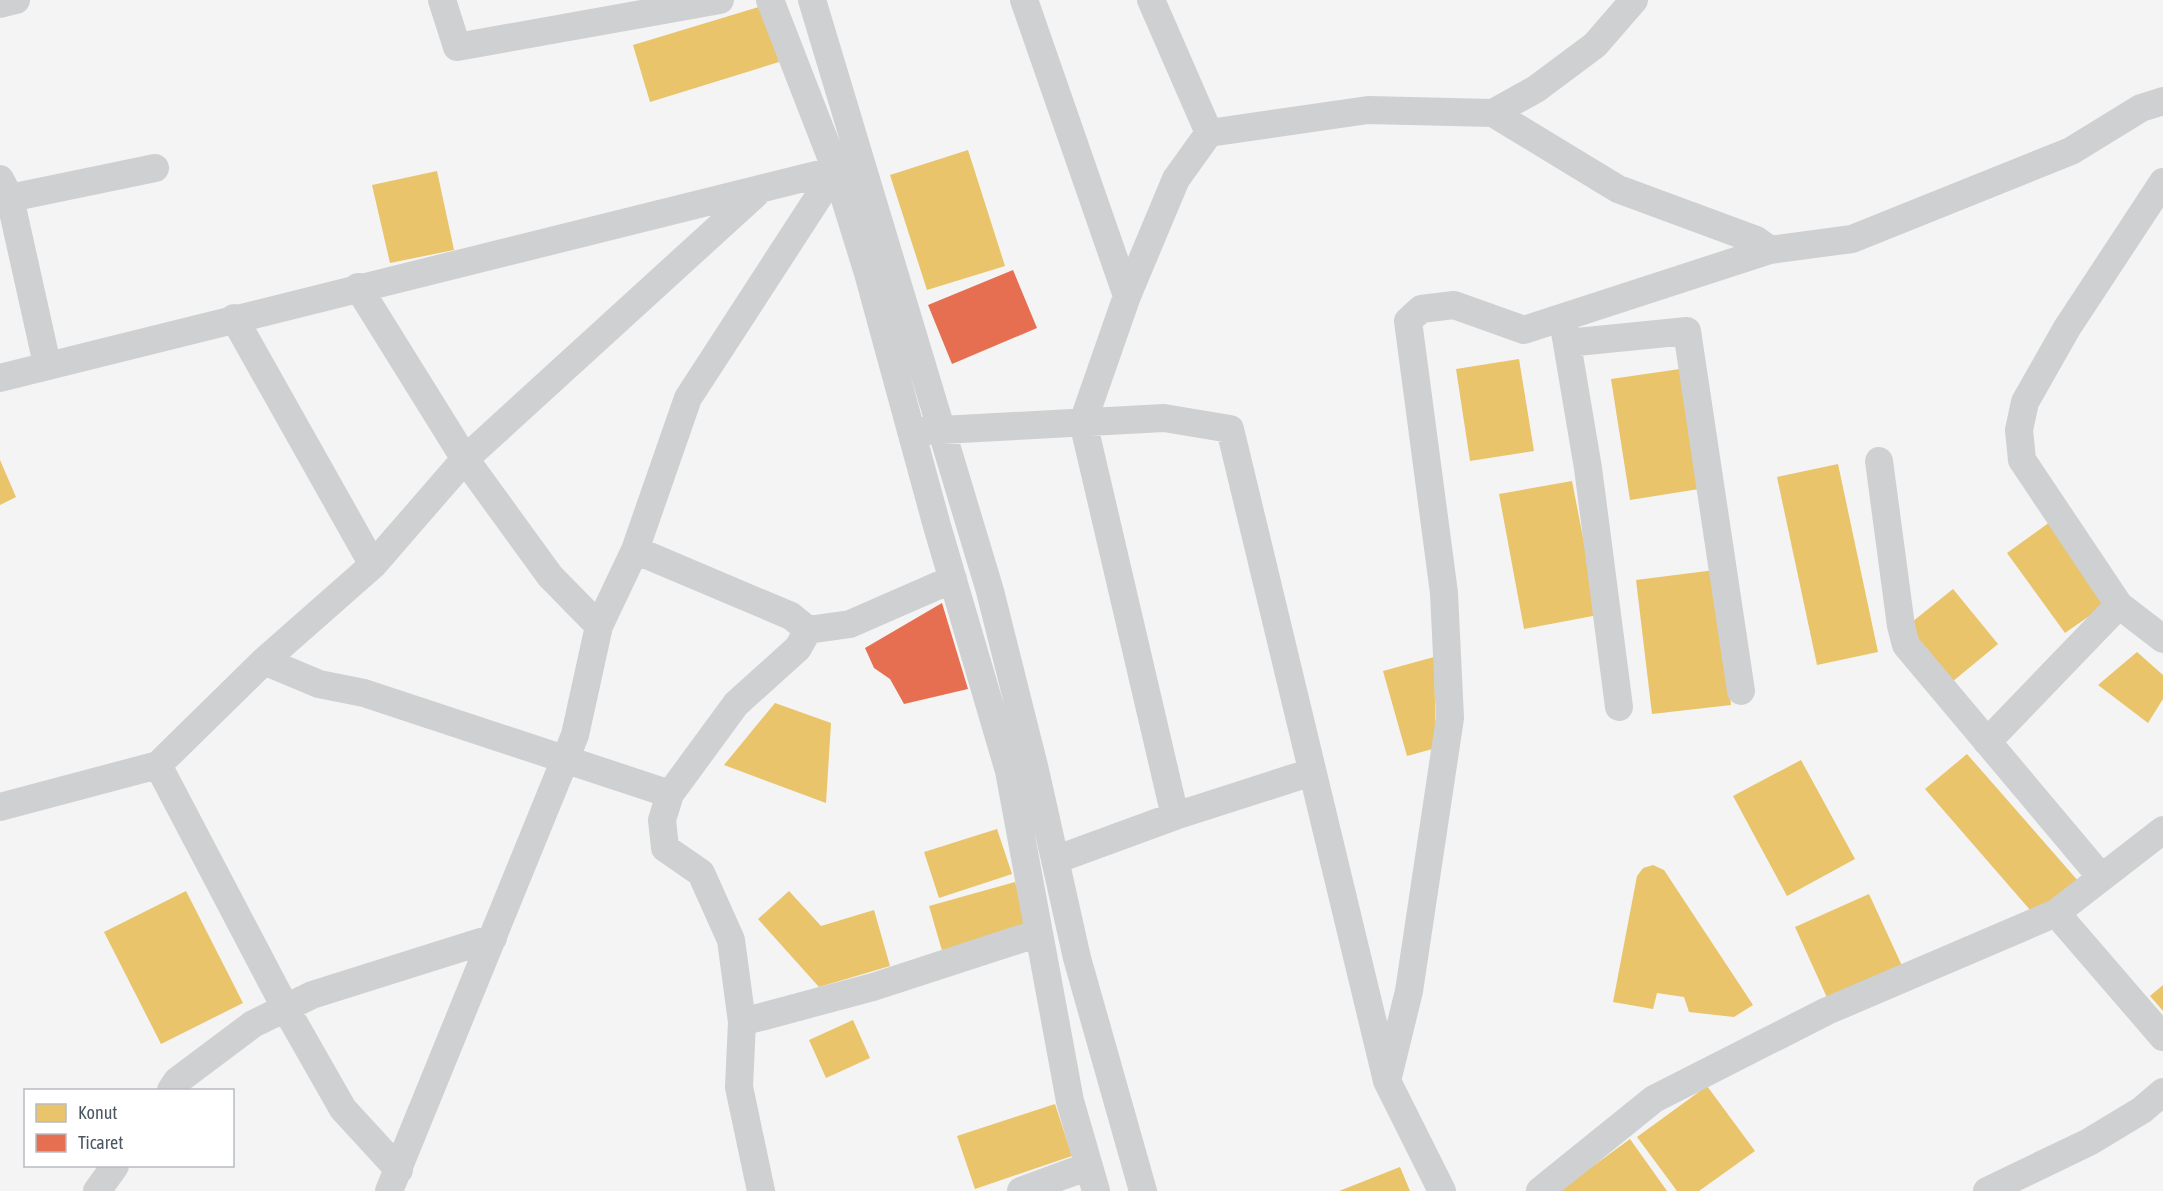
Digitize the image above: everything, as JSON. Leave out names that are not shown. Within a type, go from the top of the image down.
[{"type":"street","points":[[0,4],[16,0]]},
{"type":"street","points":[[442,0],[457,47],[720,0]]},
{"type":"street","points":[[770,0],[836,170],[868,273],[1009,771],[1070,1101],[1092,1179],[1021,1191]]},
{"type":"street","points":[[812,0],[990,591],[1077,958],[1143,1191]]},
{"type":"street","points":[[1024,0],[1127,296]]},
{"type":"street","points":[[1151,0],[1209,133]]},
{"type":"street","points":[[1493,113],[1536,89],[1595,45],[1634,0]]},
{"type":"street","points":[[1565,330],[1770,250],[1852,239],[2071,151],[2141,108],[2163,101]]},
{"type":"street","points":[[1175,816],[1083,422],[1127,296],[1176,179],[1209,133],[1368,110],[1493,113],[1618,189],[1756,240],[1770,250]]},
{"type":"street","points":[[47,364],[5,189],[155,168]]},
{"type":"street","points":[[0,378],[47,364],[836,170]]},
{"type":"street","points":[[394,1180],[576,735],[599,626],[635,550],[688,398],[836,170]]},
{"type":"street","points":[[2163,182],[2067,328],[2025,402],[2019,430],[2022,460],[2119,605],[2163,639]]},
{"type":"street","points":[[0,807],[158,765],[264,661],[373,565],[465,459],[762,188]]},
{"type":"street","points":[[358,287],[465,459],[550,576],[599,626]]},
{"type":"street","points":[[1387,1081],[1409,991],[1450,718],[1444,593],[1408,321],[1421,309],[1454,305],[1524,330],[1687,331],[1741,691]]},
{"type":"street","points":[[234,318],[373,565]]},
{"type":"street","points":[[1565,330],[1588,468],[1619,707]]},
{"type":"street","points":[[912,432],[1164,418],[1230,429],[1387,1081],[1442,1191]]},
{"type":"street","points":[[1879,461],[1901,626],[1906,645],[2101,877]]},
{"type":"street","points":[[635,550],[791,616],[808,630],[850,624],[953,579]]},
{"type":"street","points":[[1988,742],[2119,605]]},
{"type":"street","points":[[751,1186],[739,1087],[742,1022],[730,940],[701,873],[665,848],[662,820],[670,794],[736,704],[798,648],[808,630]]},
{"type":"street","points":[[264,661],[319,684],[364,693],[670,794]]},
{"type":"street","points":[[158,765],[286,1010],[343,1109],[394,1180]]},
{"type":"street","points":[[1055,860],[1175,816],[1312,772]]},
{"type":"street","points":[[1540,1191],[1654,1099],[1827,1011],[2056,913],[2163,830]]},
{"type":"street","points":[[2056,913],[2163,1037]]},
{"type":"street","points":[[742,1022],[873,987],[1039,933]]},
{"type":"street","points":[[172,1089],[177,1081],[253,1023],[286,1010],[312,995],[493,938]]},
{"type":"street","points":[[1987,1191],[2089,1142],[2142,1110],[2163,1092]]},
{"type":"street","points":[[97,1191],[115,1167]]},
{"type":"building: Konut","points":[[762,6],[779,62],[650,102],[633,45]]},
{"type":"building: Konut","points":[[968,150],[1005,266],[927,290],[890,175]]},
{"type":"building: Konut","points":[[437,171],[454,250],[390,263],[372,185]]},
{"type":"building: Konut","points":[[1519,359],[1534,451],[1470,461],[1456,369]]},
{"type":"building: Konut","points":[[1680,369],[1699,489],[1630,500],[1611,379]]},
{"type":"building: Konut","points":[[0,460],[16,497],[0,505]]},
{"type":"building: Konut","points":[[1838,464],[1878,652],[1817,665],[1777,477]]},
{"type":"building: Konut","points":[[1572,481],[1598,615],[1524,629],[1499,494]]},
{"type":"building: Konut","points":[[2050,522],[2108,603],[2065,633],[2007,553]]},
{"type":"building: Konut","points":[[1715,570],[1731,705],[1652,714],[1636,580]]},
{"type":"building: Konut","points":[[1953,589],[1998,644],[1952,682],[1907,626]]},
{"type":"building: Konut","points":[[2137,652],[2163,675],[2163,699],[2148,723],[2098,685]]},
{"type":"building: Konut","points":[[1434,657],[1436,748],[1407,756],[1383,671]]},
{"type":"building: Konut","points":[[775,703],[831,723],[826,803],[724,765]]},
{"type":"building: Konut","points":[[1967,754],[2079,882],[2037,918],[1925,789]]},
{"type":"building: Konut","points":[[1801,760],[1855,859],[1787,896],[1733,796]]},
{"type":"building: Konut","points":[[997,829],[1012,874],[939,898],[924,852]]},
{"type":"building: Konut","points":[[1653,865],[1664,870],[1753,1005],[1734,1017],[1689,1012],[1684,997],[1657,993],[1653,1009],[1613,1002],[1637,876],[1643,868]]},
{"type":"building: Konut","points":[[1015,882],[1028,930],[943,954],[929,906]]},
{"type":"building: Konut","points":[[186,891],[243,1003],[161,1044],[104,932]]},
{"type":"building: Konut","points":[[789,891],[821,926],[874,910],[890,966],[819,987],[758,919]]},
{"type":"building: Konut","points":[[1869,894],[1903,968],[1829,1002],[1795,927]]},
{"type":"building: Konut","points":[[2163,985],[2163,1011],[2150,996]]},
{"type":"building: Konut","points":[[853,1020],[870,1058],[826,1078],[809,1040]]},
{"type":"building: Konut","points":[[1707,1086],[1755,1151],[1699,1191],[1677,1191],[1637,1137]]},
{"type":"building: Konut","points":[[1055,1104],[1072,1156],[975,1189],[957,1136]]},
{"type":"building: Konut","points":[[1630,1139],[1667,1191],[1559,1191]]},
{"type":"building: Konut","points":[[1400,1167],[1410,1191],[1339,1191]]},
{"type":"building: Ticaret","points":[[1013,270],[1037,328],[952,364],[928,305]]},
{"type":"building: Ticaret","points":[[942,603],[968,689],[904,704],[890,679],[874,668],[865,648]]}]
